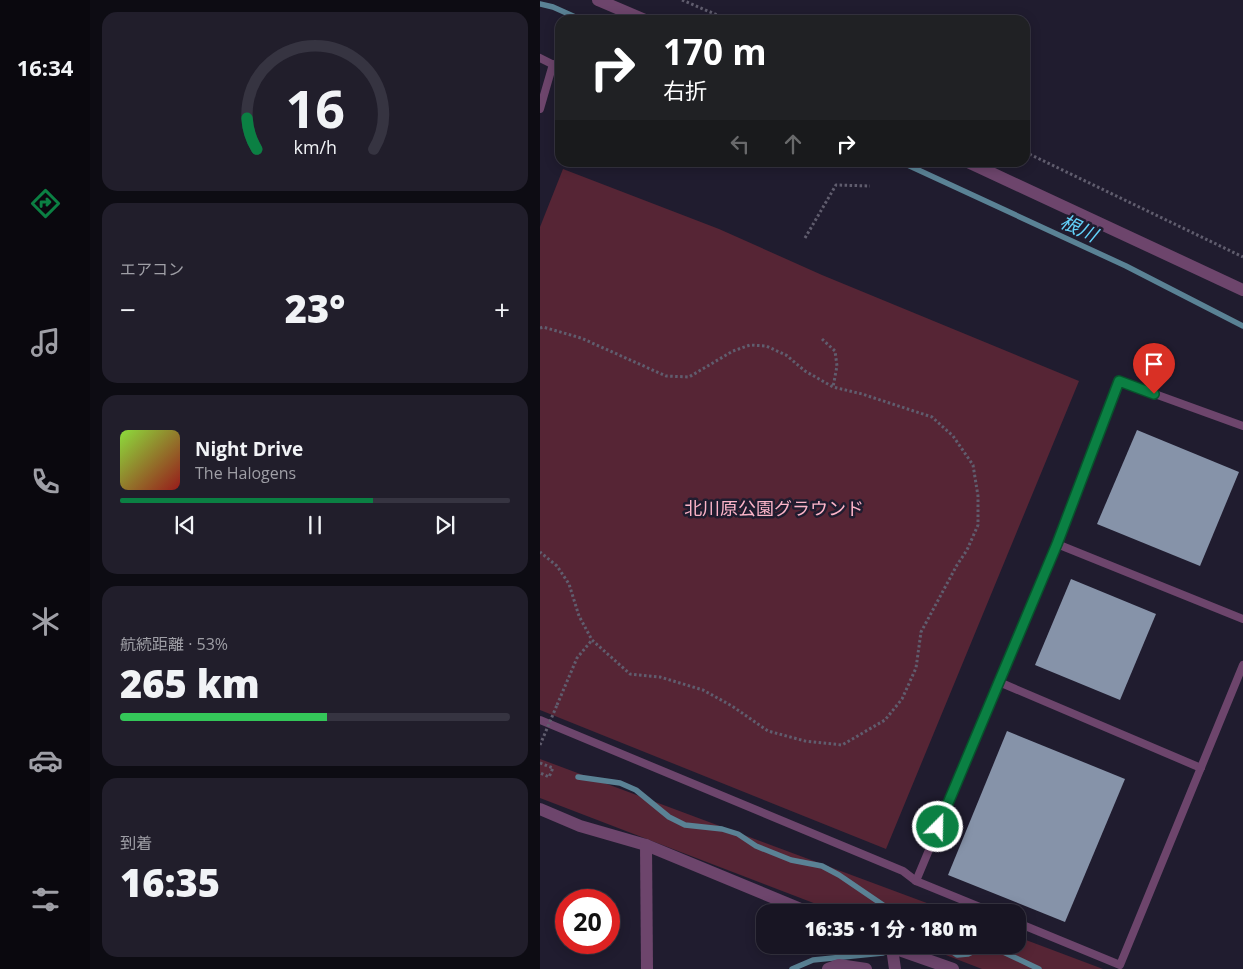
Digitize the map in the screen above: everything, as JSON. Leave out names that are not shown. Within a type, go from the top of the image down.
[{"type":"street","points":[[598,0],[633,15]]},
{"type":"street","points":[[979,167],[1243,290]]},
{"type":"street","points":[[540,810],[580,826],[646,845],[789,904]]},
{"type":"street","points":[[646,845],[647,969]]},
{"type":"street","points":[[890,954],[895,969]]},
{"type":"street","points":[[910,954],[952,969]]},
{"type":"street","points":[[828,969],[839,965],[866,969]]},
{"type":"lane","points":[[540,58],[555,65]]},
{"type":"lane","points":[[540,109],[555,71]]},
{"type":"lane","points":[[916,881],[1057,544],[1119,381],[1243,426]]},
{"type":"lane","points":[[1057,544],[1243,619]]},
{"type":"lane","points":[[1026,926],[1120,967],[1242,668]]},
{"type":"lane","points":[[999,682],[1201,768]]},
{"type":"lane","points":[[540,720],[903,871],[916,881],[972,904]]},
{"type":"path","points":[[682,0],[717,15]]},
{"type":"path","points":[[1030,154],[1243,257]]},
{"type":"path","points":[[806,238],[836,185],[870,186]]},
{"type":"path","points":[[540,328],[543,327],[581,338],[666,376],[689,377],[732,351],[750,345],[766,346],[786,355],[805,371],[833,387],[870,396],[932,417],[953,436],[972,465],[978,496],[978,525],[967,550],[957,564],[921,632],[916,668],[902,698],[885,720],[842,745],[796,738],[768,731],[732,706],[703,690],[660,677],[630,674],[592,640],[579,616],[569,584],[557,566],[540,552]]},
{"type":"path","points":[[822,338],[835,351],[836,366],[833,387]]},
{"type":"path","points":[[540,746],[578,658],[592,640]]},
{"type":"path","points":[[540,762],[553,768],[549,777],[540,773]]},
{"type":"green space","name":"北川原公園グラウンド","points":[[563,169],[719,229],[822,275],[1079,381],[886,849],[540,710],[540,227]]},
{"type":"green space","points":[[540,759],[930,904],[816,904],[540,798]]},
{"type":"green space","points":[[1026,940],[1103,969],[982,969],[943,954],[1026,954]]},
{"type":"building","points":[[1137,430],[1239,472],[1200,566],[1097,524]]},
{"type":"building","points":[[1071,579],[1156,614],[1120,700],[1035,665]]},
{"type":"building","points":[[1007,731],[1125,779],[1065,922],[1026,906],[1026,904],[1020,904],[948,875]]},
{"type":"waterway","name":"根川","points":[[540,4],[553,7],[571,15]]},
{"type":"waterway","name":"根川","points":[[912,167],[1126,266],[1243,326]]},
{"type":"waterway","points":[[578,777],[620,783],[636,790],[669,817],[685,825],[722,829],[738,834],[756,846],[791,860],[822,866],[839,875],[882,904]]},
{"type":"waterway","points":[[792,969],[813,960],[873,954]]},
{"type":"waterway","points":[[956,954],[968,954]]},
{"type":"waterway","points":[[1007,954],[1039,969]]},
{"type":"route","points":[[938,827],[1057,544],[1119,381],[1154,394]]}]
